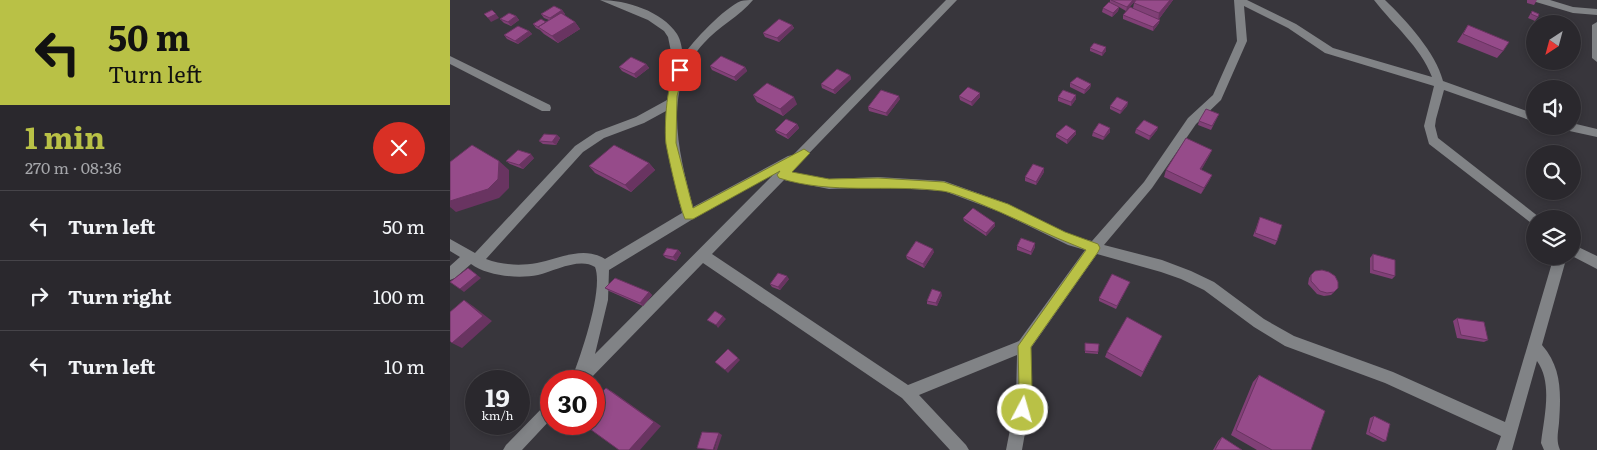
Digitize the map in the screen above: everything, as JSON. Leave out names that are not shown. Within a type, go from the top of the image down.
[{"type":"street","points":[[605,0],[652,18],[668,30],[676,44],[680,70]]},
{"type":"street","points":[[689,216],[671,143],[672,102],[675,83],[687,58],[704,37],[748,0]]},
{"type":"street","points":[[589,370],[702,254],[783,175],[952,0]]},
{"type":"street","points":[[1239,0],[1292,26],[1329,51],[1414,75],[1526,115]]},
{"type":"street","points":[[908,392],[1024,346],[1094,248],[1148,185],[1192,121],[1217,97],[1242,41],[1239,0]]},
{"type":"street","points":[[1378,0],[1414,39],[1439,84],[1429,124],[1433,141],[1526,214]]},
{"type":"street","points":[[1539,0],[1573,10],[1597,12]]},
{"type":"street","points":[[1597,25],[1597,58]]},
{"type":"street","points":[[450,60],[546,108]]},
{"type":"street","points":[[450,274],[472,259],[578,149],[600,135],[640,120],[672,102]]},
{"type":"street","points":[[1581,129],[1597,133]]},
{"type":"street","points":[[603,267],[689,216],[804,153]]},
{"type":"street","points":[[783,175],[829,184],[878,182],[944,186],[997,205],[1056,234],[1094,248],[1162,266],[1186,275],[1209,286],[1260,323],[1290,341],[1388,376],[1509,432]]},
{"type":"street","points":[[450,244],[472,259],[501,270],[516,271],[550,267],[583,258],[596,260],[603,267],[604,272],[597,320],[582,370]]},
{"type":"street","points":[[702,254],[908,392],[954,447]]},
{"type":"street","points":[[1581,254],[1597,263]]},
{"type":"street","points":[[1504,450],[1558,265]]},
{"type":"street","points":[[1014,450],[1019,434],[1026,388],[1024,346]]},
{"type":"street","points":[[1534,346],[1545,360],[1551,372],[1553,383],[1550,442],[1552,450]]},
{"type":"street","points":[[511,450],[540,420]]},
{"type":"building","points":[[1111,0],[1133,0],[1127,7]]},
{"type":"building","points":[[1136,0],[1170,0],[1159,13],[1134,3]]},
{"type":"building","points":[[1109,2],[1119,7],[1113,13],[1103,8]]},
{"type":"building","points":[[554,6],[562,10],[550,18],[541,14]]},
{"type":"building","points":[[1130,7],[1160,20],[1153,27],[1123,15]]},
{"type":"building","points":[[492,10],[496,14],[488,18],[484,14]]},
{"type":"building","points":[[1532,11],[1539,14],[1533,15],[1531,14]]},
{"type":"building","points":[[509,13],[516,16],[508,22],[500,19]]},
{"type":"building","points":[[561,13],[575,22],[552,36],[538,27]]},
{"type":"building","points":[[541,19],[546,22],[538,27],[533,24]]},
{"type":"building","points":[[779,19],[792,25],[777,38],[763,33]]},
{"type":"building","points":[[1468,25],[1509,42],[1503,51],[1463,34]]},
{"type":"building","points":[[518,26],[529,31],[515,41],[504,35]]},
{"type":"building","points":[[1094,43],[1106,47],[1102,53],[1090,48]]},
{"type":"building","points":[[721,56],[745,67],[734,77],[710,66]]},
{"type":"building","points":[[631,57],[646,64],[634,74],[619,67]]},
{"type":"building","points":[[837,69],[850,75],[833,90],[821,84]]},
{"type":"building","points":[[1077,77],[1091,84],[1085,90],[1070,83]]},
{"type":"building","points":[[767,83],[794,97],[780,109],[753,95]]},
{"type":"building","points":[[968,87],[980,93],[971,102],[959,96]]},
{"type":"building","points":[[881,90],[899,96],[886,113],[868,107]]},
{"type":"building","points":[[1063,90],[1076,95],[1071,102],[1058,97]]},
{"type":"building","points":[[1117,97],[1128,102],[1121,111],[1110,106]]},
{"type":"building","points":[[1206,109],[1219,114],[1212,126],[1199,121]]},
{"type":"building","points":[[786,119],[797,124],[786,135],[775,130]]},
{"type":"building","points":[[1144,120],[1158,127],[1150,136],[1136,129]]},
{"type":"building","points":[[1099,123],[1110,128],[1104,137],[1093,132]]},
{"type":"building","points":[[1066,125],[1076,131],[1067,140],[1056,134]]},
{"type":"building","points":[[544,134],[557,135],[552,142],[539,141]]},
{"type":"building","points":[[1186,138],[1212,150],[1200,169],[1212,175],[1204,188],[1166,170]]},
{"type":"building","points":[[472,145],[499,161],[498,179],[488,189],[450,201],[450,162]]},
{"type":"building","points":[[614,145],[649,163],[625,185],[589,166]]},
{"type":"building","points":[[518,150],[531,154],[519,165],[506,161]]},
{"type":"building","points":[[1033,164],[1044,168],[1036,182],[1025,177]]},
{"type":"building","points":[[973,208],[995,223],[986,233],[963,218]]},
{"type":"building","points":[[1260,217],[1282,225],[1277,241],[1255,233]]},
{"type":"building","points":[[1021,238],[1035,243],[1031,252],[1017,246]]},
{"type":"building","points":[[916,241],[933,249],[923,264],[906,256]]},
{"type":"building","points":[[667,248],[678,250],[673,257],[663,255]]},
{"type":"building","points":[[1373,254],[1395,260],[1395,276],[1373,270]]},
{"type":"building","points":[[468,268],[477,275],[460,289],[450,282]]},
{"type":"building","points":[[1322,270],[1335,276],[1338,288],[1334,292],[1320,291],[1311,281],[1311,275],[1315,271]]},
{"type":"building","points":[[778,273],[787,276],[778,287],[770,284]]},
{"type":"building","points":[[1112,274],[1130,282],[1117,306],[1099,298]]},
{"type":"building","points":[[615,278],[649,292],[640,303],[605,288]]},
{"type":"building","points":[[932,289],[941,292],[936,303],[927,301]]},
{"type":"building","points":[[464,300],[483,316],[452,343],[450,341],[450,312]]},
{"type":"building","points":[[715,311],[723,316],[716,325],[707,320]]},
{"type":"building","points":[[1127,317],[1162,336],[1143,372],[1107,352]]},
{"type":"building","points":[[1457,318],[1484,322],[1488,340],[1461,335]]},
{"type":"building","points":[[1085,343],[1099,344],[1098,352],[1085,351]]},
{"type":"building","points":[[728,349],[738,358],[725,370],[715,362]]},
{"type":"building","points":[[1259,375],[1325,411],[1311,450],[1272,450],[1236,430]]},
{"type":"building","points":[[605,389],[654,422],[629,450],[619,450],[598,435],[605,435]]},
{"type":"building","points":[[1374,416],[1390,424],[1386,441],[1369,432]]},
{"type":"building","points":[[702,432],[719,433],[713,450],[697,448]]},
{"type":"building","points":[[1222,437],[1242,450],[1215,450]]},
{"type":"route","points":[[680,70],[672,96],[671,143],[689,216],[804,153],[783,175],[829,184],[878,182],[944,186],[982,198],[1072,241],[1094,248],[1024,346],[1026,388],[1023,410]]}]
